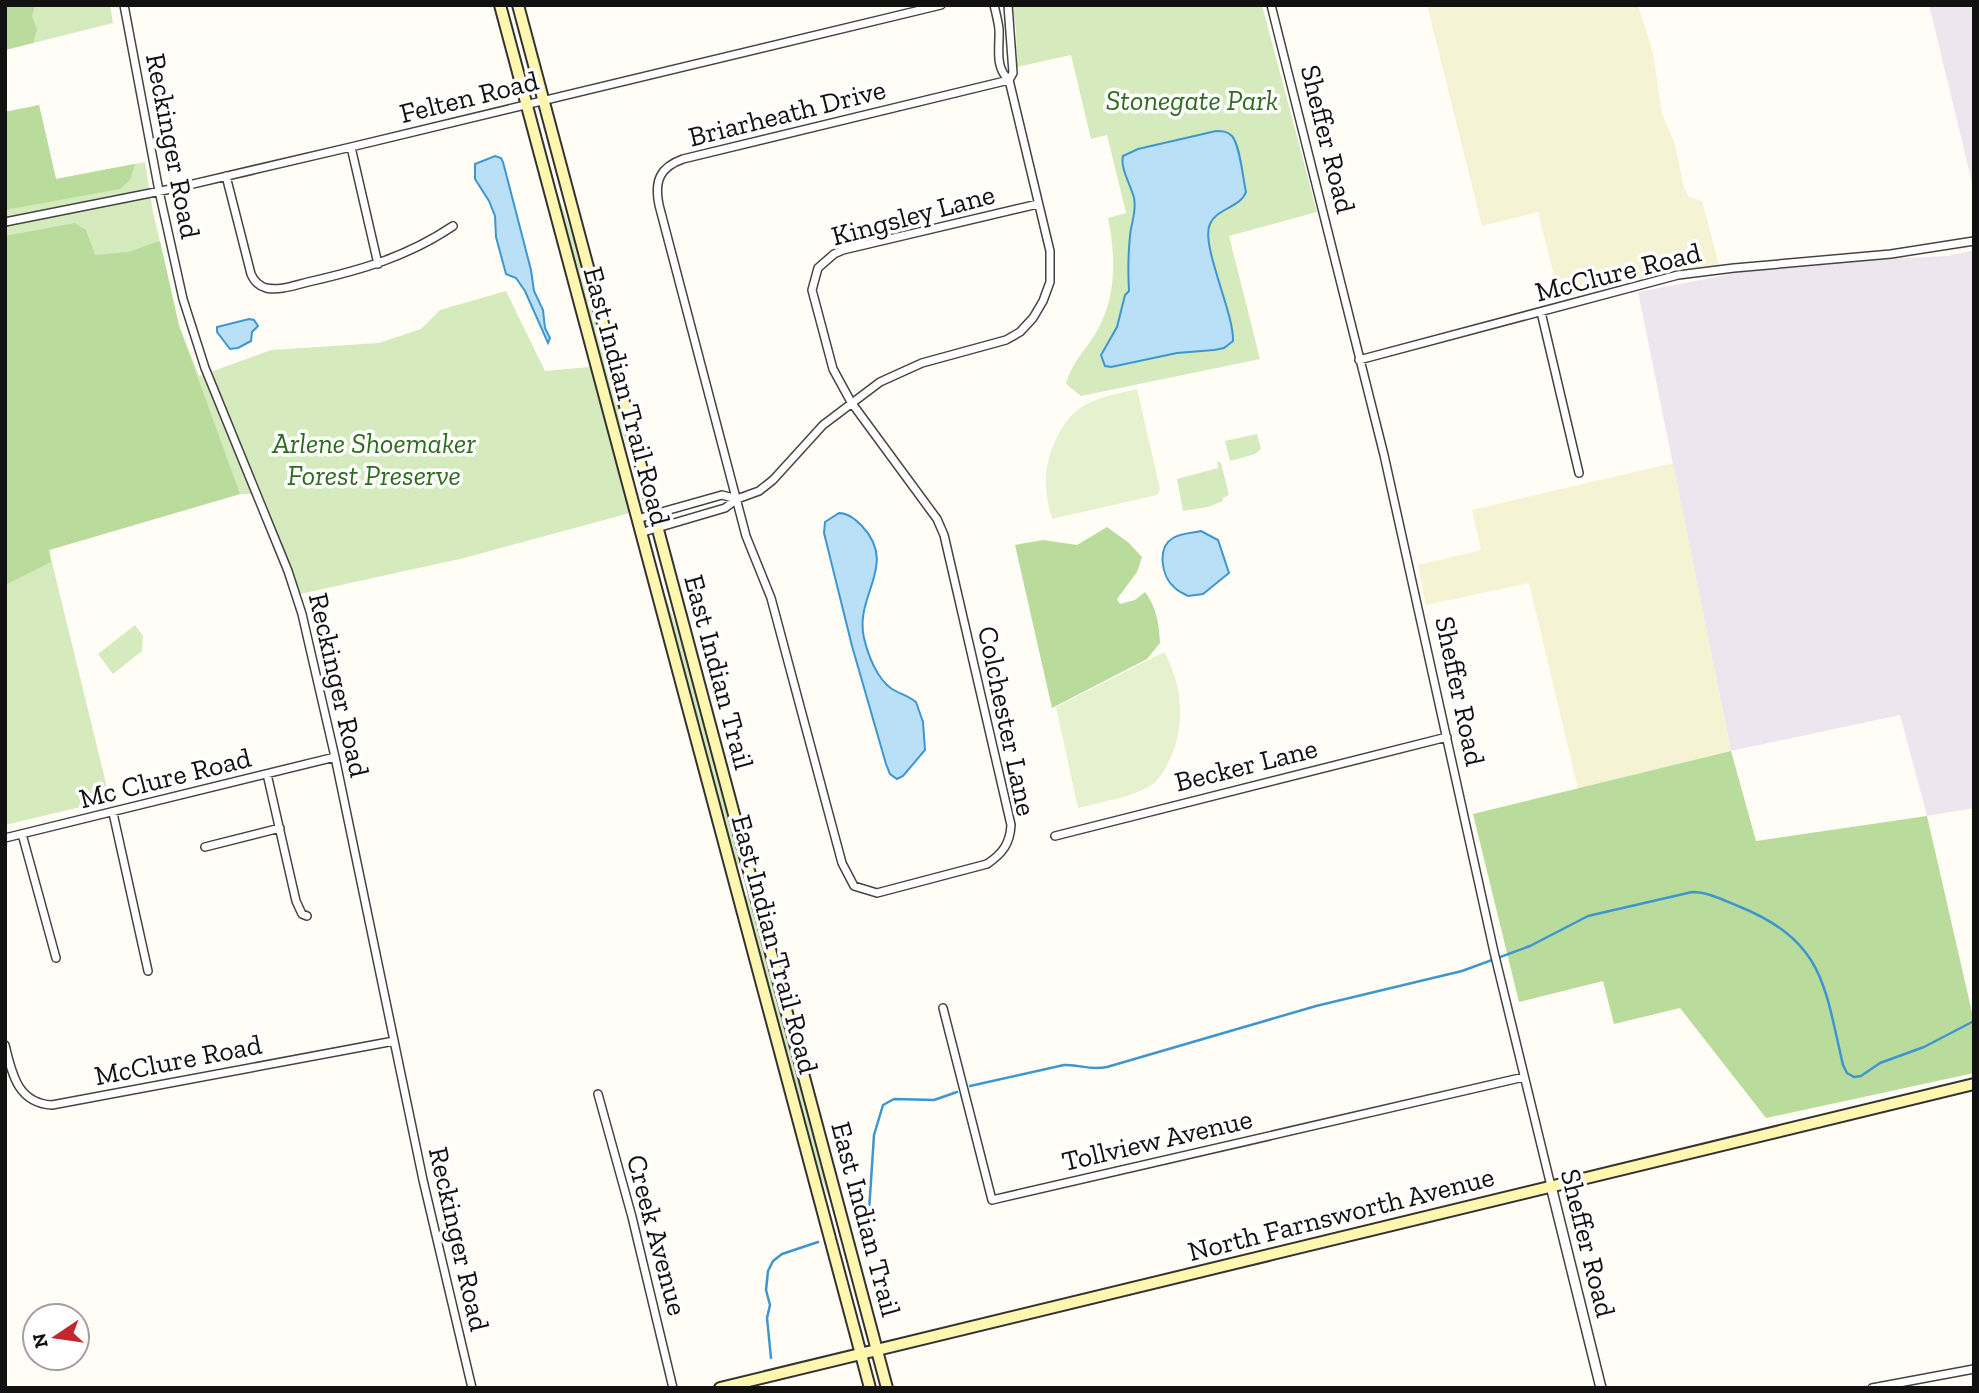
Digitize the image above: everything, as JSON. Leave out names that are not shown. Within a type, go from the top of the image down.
[{"type":"main road","points":[[500,5],[526,106]]},
{"type":"main road","name":"East Indian Trail","points":[[518,5],[878,1349]]},
{"type":"main road","name":"East Indian Trail Road","points":[[526,106],[870,1388]]},
{"type":"main road","points":[[735,883],[751,879]]},
{"type":"main road","name":"North Farnsworth Avenue","points":[[720,1388],[1974,1084]]},
{"type":"main road","points":[[878,1349],[887,1388]]},
{"type":"street","name":"Reckinger Road","points":[[124,5],[159,191],[183,299],[196,341],[296,592],[335,757],[423,1180],[472,1388]]},
{"type":"street","name":"Felten Road","points":[[5,222],[226,176],[941,5]]},
{"type":"street","points":[[640,533],[725,508],[737,499],[759,491],[774,480],[814,433],[880,382],[906,369],[1006,340],[1020,332],[1033,318],[1050,282],[1051,266],[1009,80],[1004,76],[999,64],[999,29],[994,5]]},
{"type":"street","points":[[1008,5],[1013,73],[1009,80]]},
{"type":"street","name":"Sheffer Road","points":[[1271,5],[1384,455],[1497,965],[1601,1388]]},
{"type":"street","name":"Briarheath Drive","points":[[737,499],[659,205],[656,191],[660,174],[673,162],[683,159],[1009,80]]},
{"type":"street","points":[[351,147],[378,264]]},
{"type":"street","points":[[226,176],[248,265],[253,279],[262,287],[278,289],[364,270],[453,226]]},
{"type":"street","name":"Kingsley Lane","points":[[851,402],[833,369],[812,290],[818,268],[843,250],[1038,204]]},
{"type":"street","name":"McClure Road","points":[[1359,360],[1654,280],[1705,271],[1891,254],[1974,241]]},
{"type":"street","points":[[1541,312],[1579,473]]},
{"type":"street","name":"Colchester Lane","points":[[737,499],[746,536],[771,598],[842,863],[854,886],[877,893],[986,864],[999,856],[1010,838],[1011,825],[944,535],[937,519],[851,402]]},
{"type":"street","points":[[636,519],[722,495],[737,499]]},
{"type":"street","name":"Becker Lane","points":[[1055,836],[1447,737]]},
{"type":"street","name":"Mc Clure Road","points":[[5,838],[113,814],[335,757]]},
{"type":"street","points":[[267,775],[296,901],[302,914],[307,916]]},
{"type":"street","points":[[113,814],[148,971]]},
{"type":"street","points":[[205,847],[280,828]]},
{"type":"street","points":[[22,834],[56,958]]},
{"type":"street","name":"Tollview Avenue","points":[[943,1008],[992,1200],[1524,1077]]},
{"type":"street","name":"McClure Road","points":[[5,1045],[14,1081],[19,1089],[33,1101],[51,1105],[394,1041]]},
{"type":"street","name":"Creek Avenue","points":[[598,1094],[632,1217],[673,1388]]},
{"type":"street","points":[[1872,1388],[1974,1369]]},
{"type":"shaded area","points":[[1427,5],[1638,5],[1653,53],[1662,114],[1675,144],[1684,188],[1689,197],[1702,201],[1719,265],[1643,278],[1560,299],[1538,212],[1482,226]]},
{"type":"shaded area","points":[[1929,5],[1974,5],[1974,191]]},
{"type":"shaded area","points":[[1974,250],[1974,808],[1927,816],[1900,715],[1731,751],[1638,292],[1782,264],[1948,256]]},
{"type":"shaded area","points":[[1673,463],[1731,751],[1578,789],[1529,583],[1426,605],[1418,565],[1481,550],[1472,510]]},
{"type":"green space","points":[[5,5],[110,5],[113,23],[5,50]]},
{"type":"green space","points":[[5,5],[35,5],[32,16],[37,30],[33,43],[5,50]]},
{"type":"green space","name":"Stonegate Park","points":[[1012,5],[1262,5],[1317,212],[1229,236],[1260,359],[1081,396],[1066,384],[1071,371],[1102,322],[1111,293],[1113,264],[1108,218],[1126,213],[1107,135],[1091,139],[1071,55],[1017,67]]},
{"type":"green space","name":"Arlene Shoemaker Forest Preserve","points":[[39,105],[56,179],[145,162],[153,212],[179,325],[199,376],[271,350],[379,343],[421,329],[440,310],[506,291],[545,371],[590,367],[630,513],[464,558],[300,594],[262,494],[240,494],[49,550],[110,800],[5,825],[5,112]]},
{"type":"green space","points":[[39,105],[56,179],[135,164],[130,180],[120,189],[5,210],[5,112]]},
{"type":"green space","points":[[552,184],[575,242],[630,455],[608,391]]},
{"type":"green space","points":[[75,223],[86,230],[95,255],[128,252],[160,241],[179,326],[240,494],[49,550],[51,562],[5,585],[5,236]]},
{"type":"green space","points":[[1137,389],[1160,489],[1157,495],[1052,519],[1046,476],[1052,448],[1061,429],[1073,414],[1087,404]]},
{"type":"green space","points":[[1257,434],[1261,449],[1255,454],[1230,461],[1225,441]]},
{"type":"green space","points":[[1217,461],[1221,463],[1229,495],[1223,498],[1223,501],[1208,507],[1183,511],[1177,479],[1218,468]]},
{"type":"green space","points":[[1107,527],[1129,543],[1142,557],[1137,572],[1117,599],[1120,604],[1135,600],[1145,592],[1157,616],[1160,643],[1147,659],[1052,708],[1015,545],[1043,540],[1077,545]]},
{"type":"green space","points":[[665,595],[686,655],[741,861],[738,865],[735,863],[663,596]]},
{"type":"green space","points":[[135,625],[143,636],[142,651],[113,674],[98,654]]},
{"type":"green space","points":[[1164,652],[1176,680],[1180,708],[1177,738],[1167,765],[1155,782],[1142,790],[1078,808],[1056,707]]},
{"type":"green space","points":[[1731,751],[1756,841],[1927,816],[1974,1021],[1974,1073],[1766,1118],[1680,1008],[1614,1024],[1603,981],[1519,1002],[1473,814]]},
{"type":"green space","points":[[747,895],[751,897],[834,1212],[814,1157],[744,898]]},
{"type":"water","points":[[1216,131],[1228,133],[1235,140],[1246,192],[1239,202],[1213,219],[1208,234],[1233,341],[1224,348],[1214,350],[1177,353],[1105,366],[1101,355],[1117,327],[1125,295],[1129,291],[1129,250],[1135,203],[1123,166],[1123,156],[1138,149]]},
{"type":"water","points":[[495,156],[503,162],[534,291],[543,310],[545,328],[550,338],[548,343],[525,291],[516,278],[506,274],[496,237],[495,216],[475,179],[475,164]]},
{"type":"water","points":[[254,320],[258,326],[252,332],[251,341],[230,349],[217,332],[217,327]]},
{"type":"water","points":[[839,513],[851,517],[862,526],[872,540],[877,554],[863,622],[864,638],[871,659],[887,685],[916,702],[923,722],[925,750],[903,776],[897,779],[890,774],[886,764],[852,646],[824,533],[825,522]]},
{"type":"water","points":[[1201,531],[1218,540],[1229,573],[1203,594],[1188,596],[1177,590],[1166,576],[1163,555],[1168,542],[1173,538]]},
{"type":"waterway","points":[[970,1086],[1064,1065],[1107,1067],[1316,1006],[1462,971],[1530,946],[1588,916],[1692,892],[1715,897],[1766,920],[1788,934],[1804,950],[1816,968],[1824,988],[1843,1065],[1847,1073],[1854,1077],[1861,1076],[1880,1063],[1924,1047],[1974,1021]]},
{"type":"waterway","points":[[858,1227],[866,1221],[869,1211],[874,1135],[883,1105],[894,1099],[934,1100],[957,1092]]},
{"type":"waterway","points":[[771,1358],[767,1318],[770,1305],[766,1290],[768,1271],[773,1261],[782,1254],[818,1242]]}]
